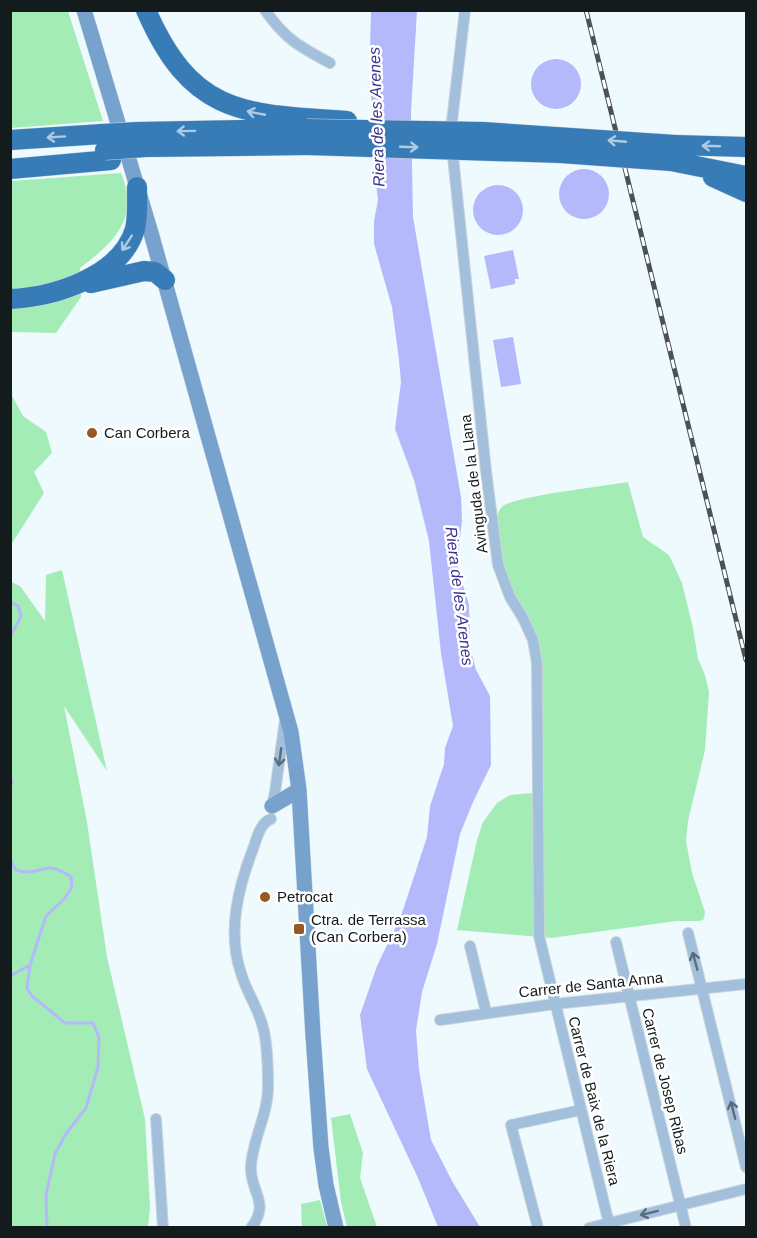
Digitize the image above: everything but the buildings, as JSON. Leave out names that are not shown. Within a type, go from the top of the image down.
[{"type":"highway","points":[[146,10],[177,66],[190,81],[211,96],[247,111],[281,116],[310,131]]},
{"type":"highway","points":[[10,169],[106,148],[310,131],[409,130],[552,136],[678,157],[747,176]]},
{"type":"highway","points":[[10,156],[143,145],[239,145],[310,131],[561,153],[678,157],[747,147]]},
{"type":"highway","points":[[10,140],[106,148]]},
{"type":"highway","points":[[678,157],[747,192]]},
{"type":"highway","points":[[57,292],[95,275],[124,250],[134,230],[137,187]]},
{"type":"highway","points":[[10,299],[42,296],[144,271],[155,272],[165,280]]},
{"type":"main road","points":[[84,10],[165,280],[286,708],[295,749],[300,790],[321,1148],[326,1185],[336,1227]]},
{"type":"main road","points":[[274,809],[300,790]]},
{"type":"main road","points":[[274,809],[295,809],[301,818]]},
{"type":"street","points":[[265,10],[281,32],[291,41],[330,63]]},
{"type":"street","name":"Avinguda de la Llana","points":[[465,10],[453,102],[453,157],[495,547],[502,579],[533,640],[537,663],[538,915],[541,947]]},
{"type":"street","points":[[251,1227],[258,1218],[261,1207],[250,1170],[268,1087],[265,1034],[259,1014],[240,972],[234,925],[240,887],[252,852],[263,823],[274,809],[286,708]]},
{"type":"street","points":[[688,933],[747,1167]]},
{"type":"street","name":"Carrer de Josep Ribas","points":[[616,942],[686,1227]]},
{"type":"street","points":[[470,946],[486,1012]]},
{"type":"street","name":"Carrer de Baix de la Riera","points":[[541,947],[609,1225]]},
{"type":"street","name":"Carrer de Santa Anna","points":[[440,1020],[486,1012],[747,984]]},
{"type":"street","points":[[538,1227],[511,1125],[581,1110]]},
{"type":"street","points":[[156,1119],[163,1227]]},
{"type":"street","points":[[589,1227],[609,1225],[747,1189]]},
{"type":"green space","points":[[10,11],[68,11],[103,121],[11,128]]},
{"type":"green space","points":[[121,173],[126,189],[125,216],[113,239],[80,268],[81,297],[56,333],[11,332],[11,181]]},
{"type":"green space","points":[[10,392],[23,416],[46,432],[52,453],[34,472],[44,493],[11,545]]},
{"type":"green space","points":[[628,482],[643,537],[669,555],[682,583],[698,659],[709,692],[705,750],[688,821],[686,841],[692,873],[705,912],[704,919],[551,938],[457,930],[483,822],[497,803],[510,795],[544,792],[541,656],[532,625],[503,566],[498,513],[503,506],[511,502]]},
{"type":"green space","points":[[62,570],[107,771],[64,706],[87,822],[107,957],[145,1119],[150,1207],[148,1227],[11,1227],[11,582],[20,586],[45,621],[46,575]]},
{"type":"green space","points":[[350,1114],[363,1153],[360,1178],[377,1227],[347,1227],[341,1202],[331,1118]]},
{"type":"green space","points":[[320,1200],[327,1227],[302,1227],[301,1204]]},
{"type":"water","name":"Riera de les Arenes","points":[[371,11],[417,11],[411,112],[413,217],[461,497],[462,520],[457,565],[469,605],[470,648],[476,670],[490,696],[491,765],[460,834],[437,944],[422,992],[416,1030],[419,1070],[431,1140],[452,1181],[480,1227],[438,1227],[418,1178],[367,1069],[360,1015],[377,966],[401,916],[427,837],[430,806],[444,764],[445,748],[453,726],[441,653],[429,541],[414,480],[395,429],[401,382],[399,360],[392,307],[374,244],[374,221],[378,200],[373,160]]},
{"type":"water","points":[[556,59],[574,66],[581,84],[574,102],[556,109],[538,102],[531,84],[538,66]]},
{"type":"water","points":[[584,169],[602,176],[609,194],[602,212],[584,219],[566,212],[559,194],[566,176]]},
{"type":"water","points":[[498,185],[516,192],[523,210],[516,228],[498,235],[480,228],[473,210],[480,192]]},
{"type":"water","points":[[513,250],[519,279],[515,279],[515,284],[491,289],[484,256]]},
{"type":"water","points":[[513,337],[521,384],[501,387],[493,340]]},
{"type":"waterway","points":[[10,483],[10,502]]},
{"type":"waterway","points":[[10,602],[18,606],[21,616],[10,637]]},
{"type":"waterway","points":[[10,777],[12,781],[10,788]]},
{"type":"waterway","points":[[10,860],[16,870],[32,872],[48,868],[61,871],[71,877],[72,887],[64,899],[46,916],[30,965],[27,988],[32,996],[65,1023],[93,1023],[99,1037],[98,1067],[86,1108],[65,1135],[55,1154],[46,1195],[47,1228]]},
{"type":"waterway","points":[[10,976],[30,965]]},
{"type":"railway","points":[[586,10],[746,660]]},
{"type":"place","name":"Can Corbera","points":[[92,433]]},
{"type":"place","name":"Petrocat","points":[[265,897]]},
{"type":"place","name":"Ctra. de Terrassa (Can Corbera)","points":[[299,929]]}]
